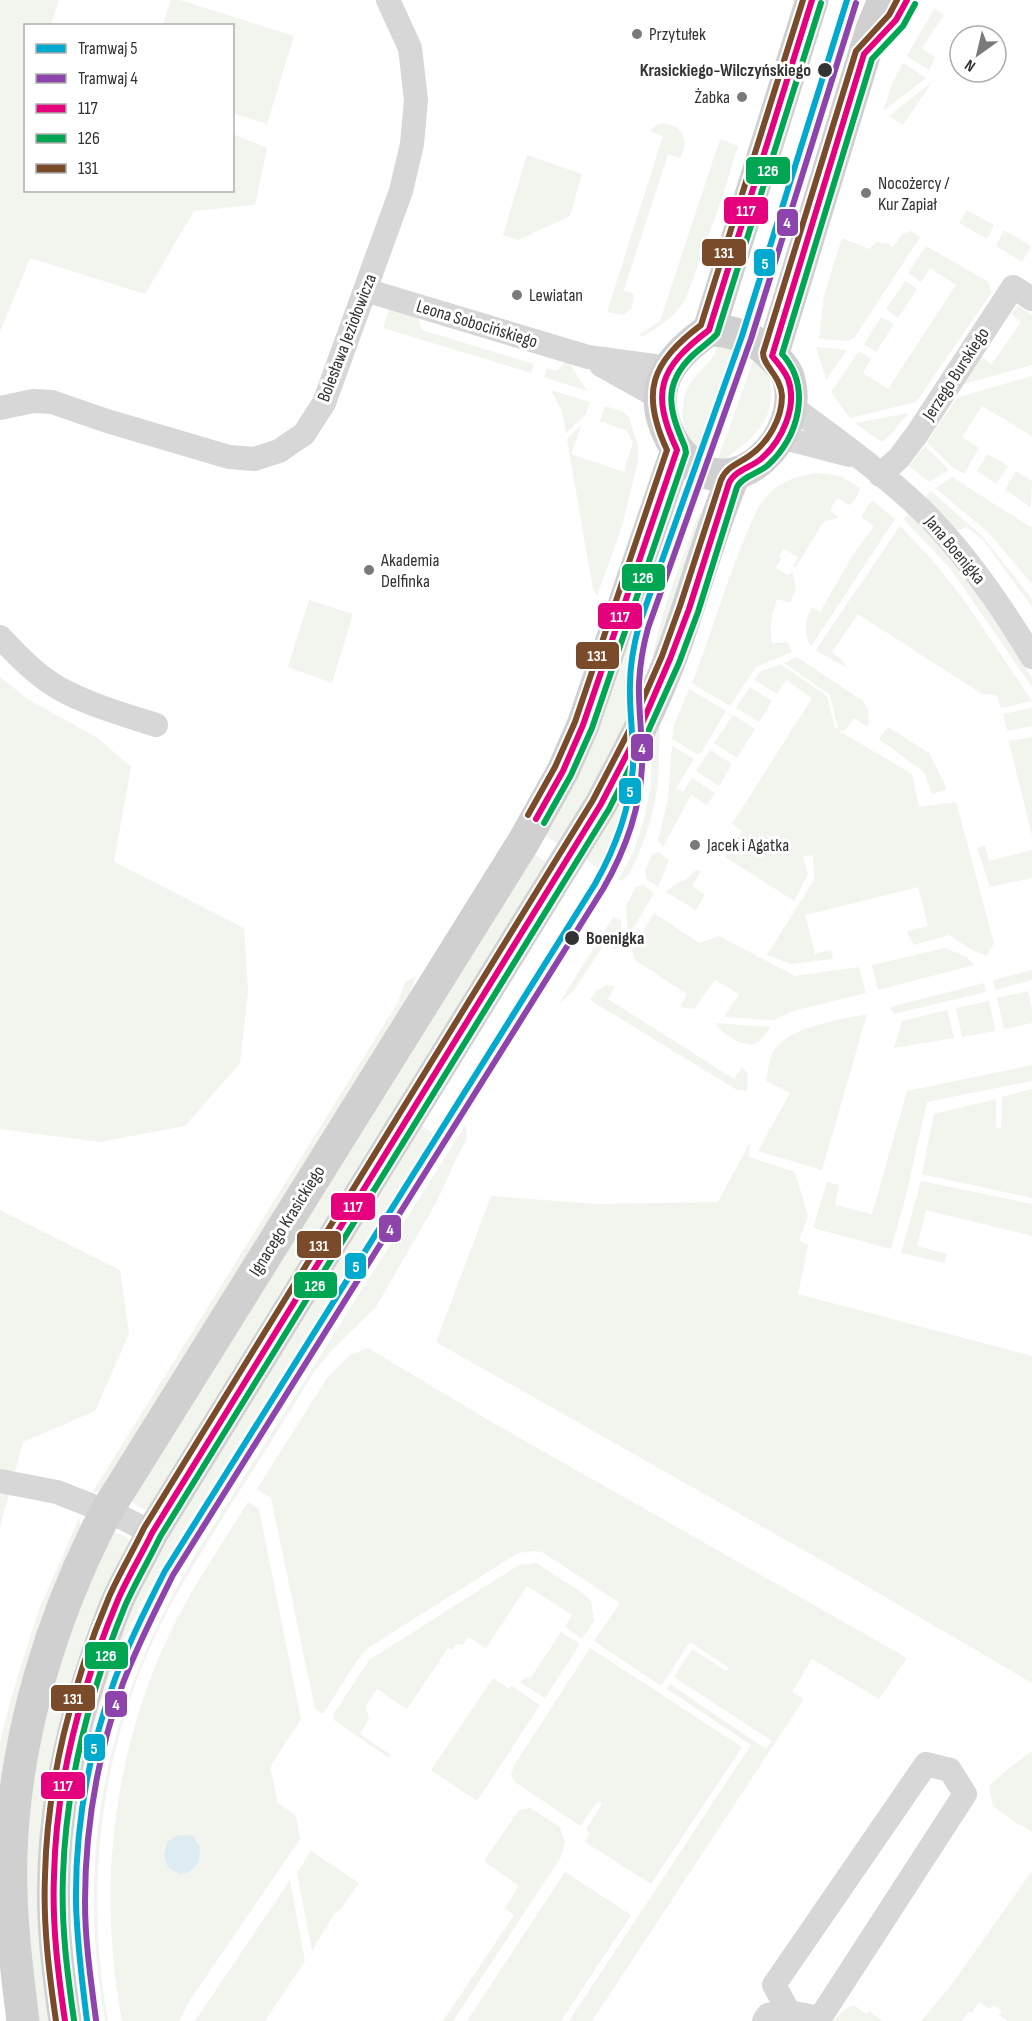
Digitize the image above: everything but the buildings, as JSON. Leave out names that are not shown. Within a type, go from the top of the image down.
[{"type":"main road","points":[[709,330],[812,0]]},
{"type":"main road","points":[[772,356],[864,54],[884,0]]},
{"type":"main road","points":[[864,54],[896,20],[907,0]]},
{"type":"main road","points":[[709,330],[724,330],[762,346],[772,356],[789,378],[791,392],[790,405],[780,437],[771,450],[734,475],[718,476],[707,473],[687,461],[677,450],[663,421],[664,383],[690,343],[709,330]]},
{"type":"main road","name":"Ignacego Krasickiego","points":[[23,2021],[13,1936],[11,1852],[20,1767],[36,1690],[60,1616],[106,1512],[524,841],[563,771],[583,725],[677,450]]},
{"type":"main road","points":[[64,2021],[53,1915],[56,1834],[67,1759],[85,1690],[118,1600],[152,1533],[601,804],[637,735],[671,657],[722,503],[734,475]]},
{"type":"street","name":"Bolesława Jeziołowicza","points":[[0,408],[33,401],[52,402],[107,421],[229,457],[254,459],[279,451],[304,434],[324,403],[401,191],[412,144],[416,100],[410,48],[388,0]]},
{"type":"street","name":"Jerzego Burskiego","points":[[880,475],[899,458],[917,434],[1013,287],[1032,299]]},
{"type":"street","name":"Leona Sobocińskiego","points":[[365,290],[588,357],[664,383]]},
{"type":"street","name":"Jana Boenigka","points":[[790,405],[860,458],[915,504],[939,528],[988,589],[1032,657]]},
{"type":"street","name":"Jana Boenigka","points":[[780,437],[860,458]]},
{"type":"street","points":[[0,637],[26,664],[62,690],[94,705],[156,725]]},
{"type":"street","points":[[0,1481],[57,1492],[125,1519],[152,1533]]},
{"type":"street","points":[[764,2021],[768,2015],[789,2012],[820,2018],[965,1794],[950,1770],[926,1764],[774,1985],[789,2012]]},
{"type":"shaded area","points":[[0,0],[59,0],[51,24],[24,24],[24,192],[234,192],[234,134],[267,148],[255,205],[194,211],[145,294],[30,258],[0,332]]},
{"type":"shaded area","points":[[171,0],[180,0],[294,36],[267,124],[234,113],[234,24],[163,24]]},
{"type":"shaded area","points":[[934,9],[944,15],[922,48],[935,57],[929,70],[907,56]]},
{"type":"shaded area","points":[[903,63],[926,78],[883,111],[892,84]]},
{"type":"shaded area","points":[[932,82],[903,125],[889,116]]},
{"type":"shaded area","points":[[658,124],[673,125],[678,128],[684,138],[683,151],[680,158],[668,154],[624,290],[634,294],[632,308],[624,315],[607,312],[663,136],[650,131]]},
{"type":"shaded area","points":[[720,139],[738,146],[688,293],[680,307],[663,324],[642,337],[640,334],[660,321]]},
{"type":"shaded area","points":[[527,155],[582,174],[570,216],[518,240],[503,235]]},
{"type":"shaded area","points":[[967,210],[994,225],[987,239],[959,223]]},
{"type":"shaded area","points":[[1004,230],[1031,246],[1022,262],[996,246]]},
{"type":"shaded area","points":[[911,231],[920,237],[855,337],[849,341],[819,339],[824,295],[842,238],[869,249],[878,241],[893,247],[902,234]]},
{"type":"shaded area","points":[[926,246],[987,281],[992,292],[916,402],[850,418],[831,392],[859,351],[871,359],[863,373],[888,389],[956,285],[930,268],[921,282],[908,273]]},
{"type":"shaded area","points":[[905,281],[917,289],[898,318],[886,309]]},
{"type":"shaded area","points":[[390,306],[417,314],[422,330],[534,364],[531,373],[383,328]]},
{"type":"shaded area","points":[[1018,306],[1032,315],[1032,365],[960,385],[981,357],[992,364],[1021,322],[1011,314]]},
{"type":"shaded area","points":[[881,317],[894,324],[876,352],[864,344]]},
{"type":"shaded area","points":[[734,343],[696,451],[684,424],[685,396],[694,378],[710,361],[719,344]]},
{"type":"shaded area","points":[[816,347],[847,350],[826,380]]},
{"type":"shaded area","points":[[756,353],[766,371],[771,388],[766,418],[746,442],[716,464]]},
{"type":"shaded area","points":[[566,361],[569,362],[587,391],[544,377],[547,368],[557,371]]},
{"type":"shaded area","points":[[1032,376],[1032,436],[982,406],[962,437],[979,448],[964,474],[950,465],[927,442],[958,397]]},
{"type":"shaded area","points":[[551,390],[590,402],[586,414],[566,433],[562,411]]},
{"type":"shaded area","points":[[605,406],[622,411],[629,417],[638,446],[638,461],[623,523],[597,596],[593,589],[567,439],[582,424],[571,454],[627,473],[624,470],[633,443],[627,431],[600,421]]},
{"type":"shaded area","points":[[908,413],[882,442],[855,423]]},
{"type":"shaded area","points":[[925,446],[949,470],[929,482],[909,466]]},
{"type":"shaded area","points":[[988,454],[1008,466],[996,484],[977,471]]},
{"type":"shaded area","points":[[1016,471],[1032,481],[1031,507],[1005,490]]},
{"type":"shaded area","points":[[818,473],[840,476],[860,488],[859,493],[849,505],[837,498],[830,510],[838,517],[824,521],[796,567],[793,566],[798,557],[784,549],[779,556],[781,558],[776,568],[787,575],[793,572],[796,590],[790,603],[777,599],[771,637],[772,643],[787,642],[792,652],[756,667],[730,706],[692,683],[737,558],[761,503],[770,493],[789,480]]},
{"type":"shaded area","points":[[952,477],[1032,528],[1032,584],[988,532],[935,488]]},
{"type":"shaded area","points":[[931,491],[983,537],[1032,599],[1032,607],[983,540],[967,527],[955,531],[924,498]]},
{"type":"shaded area","points":[[872,500],[895,519],[810,645],[806,631],[812,607],[820,612],[853,555],[874,526],[862,515]]},
{"type":"shaded area","points":[[669,502],[676,505],[639,606],[629,642],[625,680],[627,734],[563,847],[541,833]]},
{"type":"shaded area","points":[[911,512],[957,564],[1020,658],[1032,678],[1032,687],[950,568],[903,519]]},
{"type":"shaded area","points":[[699,513],[708,516],[650,676],[663,614]]},
{"type":"shaded area","points":[[900,526],[933,561],[964,600],[1032,701],[1001,708],[997,695],[982,694],[858,614],[832,652],[847,668],[817,651]]},
{"type":"shaded area","points":[[309,600],[353,614],[332,683],[288,667]]},
{"type":"shaded area","points":[[797,657],[863,701],[868,710],[869,725],[866,726],[854,718],[845,730],[839,731],[912,774],[919,807],[956,802],[994,943],[987,956],[974,951],[949,935],[914,945],[907,931],[928,926],[918,887],[805,915],[815,954],[831,950],[833,959],[791,964],[767,955],[814,880],[813,855],[803,857],[808,874],[794,901],[725,857],[742,831],[732,824],[812,698],[786,680],[777,694],[754,680],[760,672],[781,664],[827,696],[835,728],[838,729],[830,695],[784,663]]},
{"type":"shaded area","points":[[0,677],[29,700],[98,738],[131,767],[114,862],[244,928],[248,992],[240,1063],[185,1126],[100,1142],[0,1129]]},
{"type":"shaded area","points":[[750,687],[772,701],[759,722],[736,708]]},
{"type":"shaded area","points":[[689,689],[726,711],[701,753],[697,754],[672,739],[674,725]]},
{"type":"shaded area","points":[[1032,708],[1032,726],[1007,731],[1003,714]]},
{"type":"shaded area","points":[[733,715],[755,729],[737,758],[714,743]]},
{"type":"shaded area","points":[[661,717],[658,781],[653,812],[643,842],[627,877],[618,880],[633,853],[644,819],[651,784],[651,729]]},
{"type":"shaded area","points":[[888,727],[929,753],[947,789],[932,794],[924,772],[879,739]]},
{"type":"shaded area","points":[[1032,737],[1032,836],[1009,741]]},
{"type":"shaded area","points":[[672,746],[694,759],[676,788],[683,792],[692,778],[715,793],[707,805],[691,795],[663,847],[658,840],[668,799]]},
{"type":"shaded area","points":[[710,750],[732,764],[719,786],[696,771]]},
{"type":"shaded area","points":[[625,791],[615,831],[598,868],[581,857]]},
{"type":"shaded area","points":[[985,845],[989,861],[1032,850],[1032,878],[990,887],[977,848]]},
{"type":"shaded area","points":[[530,852],[552,865],[153,1511],[139,1507],[132,1501]]},
{"type":"shaded area","points":[[658,852],[669,860],[658,887],[647,880],[645,871],[652,855]]},
{"type":"shaded area","points":[[694,871],[701,871],[692,886],[705,895],[696,910],[666,892]]},
{"type":"shaded area","points":[[643,885],[654,893],[628,937],[626,906],[636,887]]},
{"type":"shaded area","points":[[654,913],[699,943],[719,936],[795,976],[859,967],[866,993],[793,1011],[774,1020],[724,1017],[739,994],[715,980],[694,1009],[680,1007],[687,994],[635,960],[632,950]]},
{"type":"shaded area","points":[[613,917],[621,920],[622,944],[616,950],[605,943],[574,990],[558,1005]]},
{"type":"shaded area","points":[[945,948],[967,957],[974,965],[878,990],[872,965]]},
{"type":"shaded area","points":[[1032,970],[1032,980],[995,990],[993,980]]},
{"type":"shaded area","points":[[416,976],[405,1007],[101,1491],[92,1493],[398,1002],[405,982]]},
{"type":"shaded area","points":[[984,983],[986,992],[894,1014],[890,1007]]},
{"type":"shaded area","points":[[607,985],[615,987],[608,999],[734,1079],[742,1067],[748,1074],[747,1091],[737,1090],[590,1000],[596,991]]},
{"type":"shaded area","points":[[1028,991],[1032,1023],[1004,1029],[997,998]]},
{"type":"shaded area","points":[[989,1001],[995,1031],[962,1037],[956,1008]]},
{"type":"shaded area","points":[[947,1010],[954,1038],[894,1048],[902,1021]]},
{"type":"shaded area","points":[[867,1014],[822,1170],[758,1151],[790,1093],[766,1081],[770,1060],[775,1049],[783,1041],[804,1029]]},
{"type":"shaded area","points":[[715,1023],[771,1027],[758,1042],[747,1044],[728,1036]]},
{"type":"shaded area","points":[[1032,1065],[1032,1081],[927,1102],[891,1249],[813,1228],[827,1182],[839,1185],[835,1205],[872,1214],[907,1091]]},
{"type":"shaded area","points":[[1032,1089],[1032,1198],[922,1174],[934,1114],[996,1099],[996,1129],[1001,1127],[1002,1097]]},
{"type":"shaded area","points":[[466,1124],[467,1139],[437,1201],[376,1307],[331,1351],[314,1372],[182,1584],[166,1613],[139,1674],[123,1722],[102,1820],[98,1870],[98,1921],[101,1971],[108,2021],[105,2021],[96,1957],[94,1896],[97,1835],[106,1777],[121,1719],[141,1663],[167,1606],[198,1550]]},
{"type":"shaded area","points":[[421,1125],[433,1133],[178,1539],[149,1589],[118,1654],[94,1726],[79,1800],[71,1876],[70,1914],[65,1894],[78,1764],[137,1589]]},
{"type":"shaded area","points":[[750,1142],[749,1157],[795,1172],[808,1216],[799,1240],[808,1245],[798,1294],[1032,1356],[1032,1683],[851,1577],[436,1342],[491,1196],[597,1204],[718,1202]]},
{"type":"shaded area","points":[[921,1181],[1032,1204],[1032,1236],[926,1210],[917,1246],[947,1254],[944,1263],[901,1253]]},
{"type":"shaded area","points":[[0,1210],[120,1270],[129,1334],[95,1411],[23,1442],[0,1527]]},
{"type":"shaded area","points":[[368,1348],[490,1421],[907,1658],[879,1699],[812,1659],[792,1692],[804,1699],[592,2021],[569,2021],[751,1745],[667,1689],[670,1684],[766,1749],[772,1741],[674,1677],[692,1649],[726,1671],[729,1668],[690,1642],[661,1686],[594,1641],[620,1603],[542,1552],[534,1551],[518,1553],[368,1648],[358,1659],[323,1714],[315,1709],[271,1498],[257,1489],[327,1378],[350,1355]]},
{"type":"shaded area","points":[[248,1502],[259,1509],[301,1719],[270,1767],[278,1803],[296,1816],[300,1839],[190,2000],[179,2021],[122,2021],[114,1969],[111,1865],[116,1813],[126,1762],[139,1712],[157,1663],[179,1615]]},
{"type":"shaded area","points":[[79,1518],[82,1530],[0,1823],[0,1743],[11,1698],[38,1612]]},
{"type":"shaded area","points":[[111,1532],[126,1537],[131,1545],[92,1633],[52,2021],[36,2021],[23,1907],[33,1764],[68,1631]]},
{"type":"shaded area","points":[[536,1563],[591,1601],[594,1621],[582,1639],[565,1627],[572,1615],[527,1586],[486,1648],[468,1637],[463,1645],[457,1644],[452,1650],[448,1648],[407,1709],[377,1689],[366,1706],[369,1719],[360,1734],[391,1755],[389,1758],[334,1720],[333,1715],[369,1660],[519,1565]]},
{"type":"shaded area","points":[[561,1632],[580,1644],[545,1698],[520,1682],[526,1677],[530,1679]]},
{"type":"shaded area","points":[[590,1648],[742,1747],[651,1884],[585,1842],[590,1833],[586,1830],[602,1804],[598,1801],[580,1826],[515,1782],[511,1774],[515,1764]]},
{"type":"shaded area","points":[[493,1678],[509,1689],[512,1686],[540,1705],[477,1801],[431,1770]]},
{"type":"shaded area","points":[[1032,1751],[1032,1832],[993,1806],[989,1786]]},
{"type":"shaded area","points":[[530,1808],[560,1827],[565,1842],[561,1857],[453,2021],[443,2021],[514,1915],[505,1908],[519,1886],[484,1861],[519,1810]]},
{"type":"shaded area","points":[[178,1835],[193,1836],[200,1848],[199,1862],[189,1872],[180,1874],[168,1868],[164,1856],[167,1842]]},
{"type":"shaded area","points":[[311,1851],[359,1883],[341,1909],[334,1914],[312,1951],[297,1873]]},
{"type":"shaded area","points":[[1032,1871],[1032,2021],[1008,2021],[999,2015],[1002,2011],[994,2005],[990,2009],[979,2002],[972,2013],[969,2011],[962,2021],[921,2021],[949,1988]]},
{"type":"shaded area","points":[[565,1872],[631,1915],[561,2021],[467,2021]]},
{"type":"shaded area","points":[[290,1880],[305,1961],[265,2021],[195,2021]]},
{"type":"shaded area","points":[[854,2005],[866,2014],[869,2011],[883,2021],[833,2021],[844,2010]]},
{"type":"tram line","name":"5","points":[[87,2021],[76,1903],[78,1846],[91,1761],[115,1679],[165,1571],[595,884],[609,856],[621,827],[631,783],[633,757],[630,677],[639,625],[742,336],[847,0]]},
{"type":"tram line","name":"4","points":[[96,2020],[85,1917],[87,1846],[100,1763],[123,1683],[173,1575],[603,889],[618,860],[635,815],[641,783],[639,683],[648,628],[751,339],[856,3]]},
{"type":"transit line","name":"131","points":[[528,815],[555,767],[575,722],[667,450],[654,411],[655,380],[671,352],[701,325],[803,0]]},
{"type":"transit line","name":"117","points":[[536,819],[563,771],[583,725],[677,450],[664,412],[662,397],[664,382],[679,357],[709,330],[812,0]]},
{"type":"transit line","name":"131","points":[[56,2021],[45,1913],[45,1876],[51,1805],[56,1769],[73,1698],[109,1597],[144,1528],[593,800],[630,729],[662,656],[723,475],[756,451],[777,422],[781,405],[781,389],[763,353],[856,51],[889,15],[897,0]]},
{"type":"transit line","name":"117","points":[[65,2021],[54,1913],[54,1876],[60,1806],[65,1771],[82,1702],[117,1602],[152,1533],[601,804],[638,733],[689,609],[729,483],[735,475],[769,452],[786,422],[791,389],[788,379],[772,356],[864,54],[896,20],[907,0]]},
{"type":"transit line","name":"126","points":[[544,823],[571,775],[592,728],[686,453],[672,411],[672,389],[682,367],[717,334],[821,3]]},
{"type":"transit line","name":"126","points":[[74,2020],[63,1912],[63,1875],[69,1806],[91,1704],[125,1606],[160,1537],[609,809],[646,736],[679,663],[698,612],[737,487],[746,478],[767,466],[778,455],[794,427],[799,397],[797,381],[782,354],[872,59],[903,26],[915,4]]},
{"type":"place","name":"Przytułek","points":[[637,34]]},
{"type":"place","name":"Krasickiego-Wilczyńskiego","points":[[825,70]]},
{"type":"place","name":"Żabka","points":[[742,97]]},
{"type":"place","name":"Nocożercy / Kur Zapiał","points":[[866,193]]},
{"type":"place","name":"Lewiatan","points":[[517,295]]},
{"type":"place","name":"Akademia Delfinka","points":[[369,570]]},
{"type":"place","name":"Jacek i Agatka","points":[[695,845]]},
{"type":"place","name":"Boenigka","points":[[572,938]]}]
